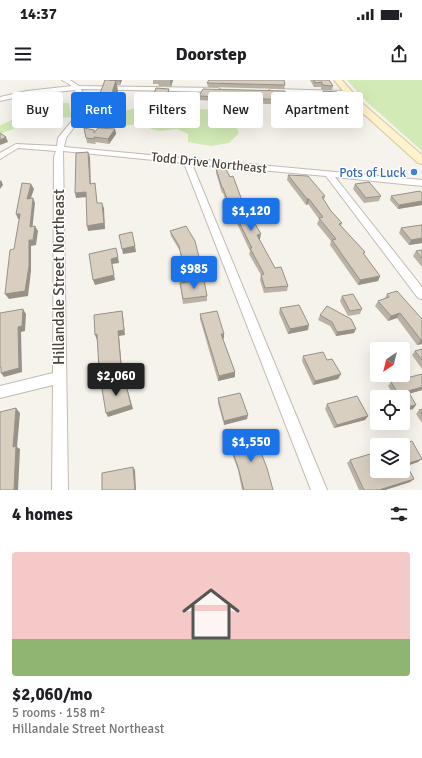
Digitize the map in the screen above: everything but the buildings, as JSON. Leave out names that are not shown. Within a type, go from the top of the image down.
[{"type":"main road","points":[[338,80],[346,92]]},
{"type":"main road","points":[[363,108],[422,161]]},
{"type":"street","points":[[65,80],[78,88]]},
{"type":"street","points":[[0,99],[38,90],[78,88],[227,90]]},
{"type":"street","name":"Hillandale Street Northeast","points":[[60,490],[58,148],[62,138],[82,111],[82,96],[78,88]]},
{"type":"street","points":[[267,91],[307,92]]},
{"type":"street","name":"Todd Drive Northeast","points":[[0,157],[16,146],[32,146],[422,183]]},
{"type":"street","points":[[187,160],[319,490]]},
{"type":"street","points":[[328,174],[422,295]]},
{"type":"street","points":[[0,392],[60,377]]},
{"type":"green space","points":[[347,80],[422,80],[422,151],[367,102],[363,98],[363,92],[358,92]]},
{"type":"green space","points":[[63,103],[69,103],[71,117],[63,118]]},
{"type":"green space","points":[[134,108],[134,125],[126,125],[126,110]]},
{"type":"green space","points":[[200,109],[208,109],[208,128],[236,128],[239,133],[229,143],[211,146],[188,142],[188,134],[177,129],[159,131],[149,128],[200,128]]},
{"type":"green space","points":[[12,120],[12,128],[15,128],[0,134],[0,125]]},
{"type":"place","name":"Pots of Luck","points":[[414,172]]}]
